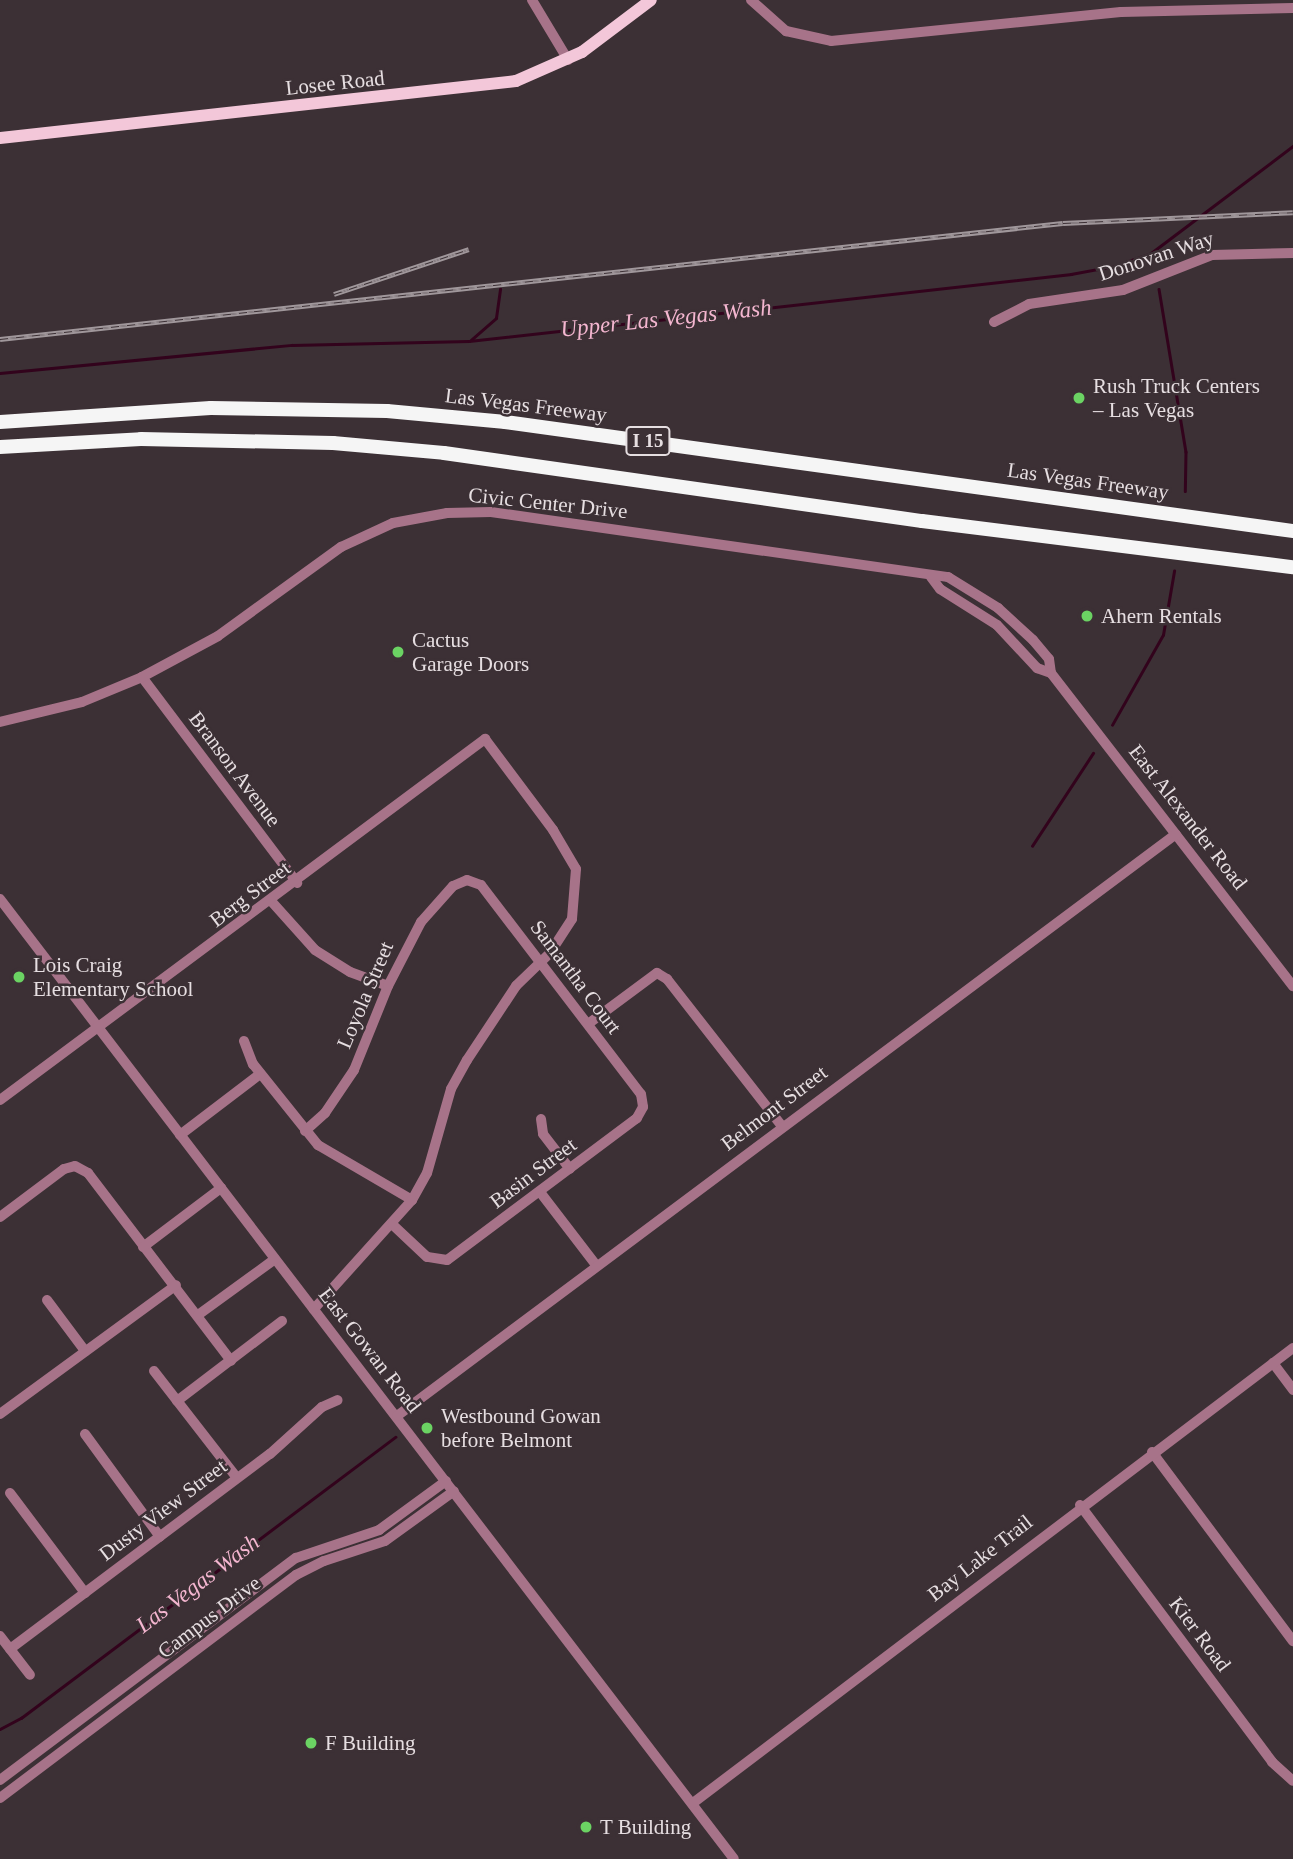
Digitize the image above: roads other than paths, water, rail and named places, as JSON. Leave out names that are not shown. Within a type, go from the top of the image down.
[{"type":"highway","name":"Las Vegas Freeway","points":[[0,422],[211,408],[387,411],[505,422],[1293,531]]},
{"type":"highway","name":"I 15","points":[[0,447],[141,439],[333,443],[444,453],[977,528],[1293,567]]},
{"type":"main road","name":"Losee Road","points":[[0,138],[481,87],[533,76],[568,60],[651,0]]},
{"type":"street","points":[[532,0],[568,60]]},
{"type":"street","points":[[751,0],[786,31],[831,41],[1121,12],[1293,8]]},
{"type":"street","name":"Donovan Way","points":[[994,322],[1029,303],[1123,290],[1212,255],[1293,253]]},
{"type":"street","name":"Civic Center Drive","points":[[0,722],[82,702],[142,677],[218,636],[341,547],[393,523],[447,513],[491,512],[856,561],[931,577]]},
{"type":"street","name":"East Alexander Road","points":[[931,577],[940,589],[997,625],[1037,668],[1051,673],[1293,986]]},
{"type":"street","name":"Branson Avenue","points":[[142,677],[297,883]]},
{"type":"street","name":"Berg Street","points":[[0,1100],[272,902],[485,739],[553,830],[576,869],[572,919],[559,941],[540,961]]},
{"type":"street","name":"Belmont Street","points":[[397,1416],[1176,834]]},
{"type":"street","name":"Samantha Court","points":[[467,880],[481,885],[540,961],[641,1094],[643,1107]]},
{"type":"street","name":"Loyola Street","points":[[304,1131],[340,1095],[387,986],[421,922],[453,886],[467,880]]},
{"type":"street","name":"East Gowan Road","points":[[0,900],[97,1030],[693,1803],[728,1857]]},
{"type":"street","points":[[272,902],[316,950],[349,972],[387,986]]},
{"type":"street","points":[[314,1309],[393,1225],[412,1200],[427,1173],[451,1089],[516,986],[540,961]]},
{"type":"street","points":[[588,1024],[657,974],[667,979],[782,1126]]},
{"type":"street","points":[[244,1041],[260,1074],[304,1131],[340,1161],[412,1200]]},
{"type":"street","points":[[180,1135],[260,1074]]},
{"type":"street","name":"Basin Street","points":[[393,1225],[426,1257],[439,1262],[540,1192],[637,1118],[643,1107]]},
{"type":"street","points":[[541,1119],[543,1134],[570,1169]]},
{"type":"street","points":[[0,1217],[64,1169],[75,1166],[88,1173],[143,1247],[176,1285],[230,1361]]},
{"type":"street","points":[[143,1247],[221,1188]]},
{"type":"street","points":[[540,1192],[596,1265]]},
{"type":"street","points":[[198,1315],[275,1259]]},
{"type":"street","points":[[0,1414],[176,1285]]},
{"type":"street","points":[[47,1300],[85,1351]]},
{"type":"street","points":[[177,1401],[282,1321]]},
{"type":"street","name":"Bay Lake Trail","points":[[693,1803],[1080,1506],[1293,1348]]},
{"type":"street","points":[[1273,1363],[1293,1390]]},
{"type":"street","points":[[154,1371],[237,1478]]},
{"type":"street","name":"Dusty View Street","points":[[10,1649],[237,1478],[322,1407],[338,1400]]},
{"type":"street","points":[[85,1434],[160,1537]]},
{"type":"street","points":[[1152,1452],[1293,1642]]},
{"type":"street","name":"Campus Drive","points":[[0,1780],[296,1558],[379,1530],[446,1481]]},
{"type":"street","name":"Campus Drive","points":[[0,1798],[303,1571],[377,1545],[454,1491]]},
{"type":"street","points":[[10,1493],[85,1593]]},
{"type":"street","name":"Kier Road","points":[[1080,1506],[1268,1756],[1293,1781]]},
{"type":"street","points":[[0,1636],[30,1675]]},
{"type":"street","points":[[187,1640],[195,1651]]},
{"type":"street","points":[[75,1724],[83,1735]]},
{"type":"waterway","name":"Upper Las Vegas Wash","points":[[0,373],[292,345],[469,341],[1071,274],[1114,266],[1151,253],[1293,146]]},
{"type":"waterway","points":[[471,340],[496,318],[500,289]]},
{"type":"waterway","name":"Las Vegas Wash","points":[[1159,289],[1186,452],[1185,491]]},
{"type":"waterway","name":"Las Vegas Wash","points":[[1112,725],[1163,635],[1174,571]]},
{"type":"waterway","name":"Las Vegas Wash","points":[[1032,846],[1093,753]]},
{"type":"waterway","name":"Las Vegas Wash","points":[[0,1729],[21,1718],[395,1437]]},
{"type":"railway","points":[[0,339],[1063,223],[1293,212]]},
{"type":"railway","points":[[334,294],[469,249]]},
{"type":"place","name":"Rush Truck Centers – Las Vegas","points":[[1079,398]]},
{"type":"place","name":"Ahern Rentals","points":[[1087,616]]},
{"type":"place","name":"Cactus Garage Doors","points":[[398,652]]},
{"type":"place","name":"Lois Craig Elementary School","points":[[19,977]]},
{"type":"place","name":"Westbound Gowan before Belmont","points":[[427,1428]]},
{"type":"place","name":"F Building","points":[[311,1743]]},
{"type":"place","name":"T Building","points":[[586,1827]]}]
